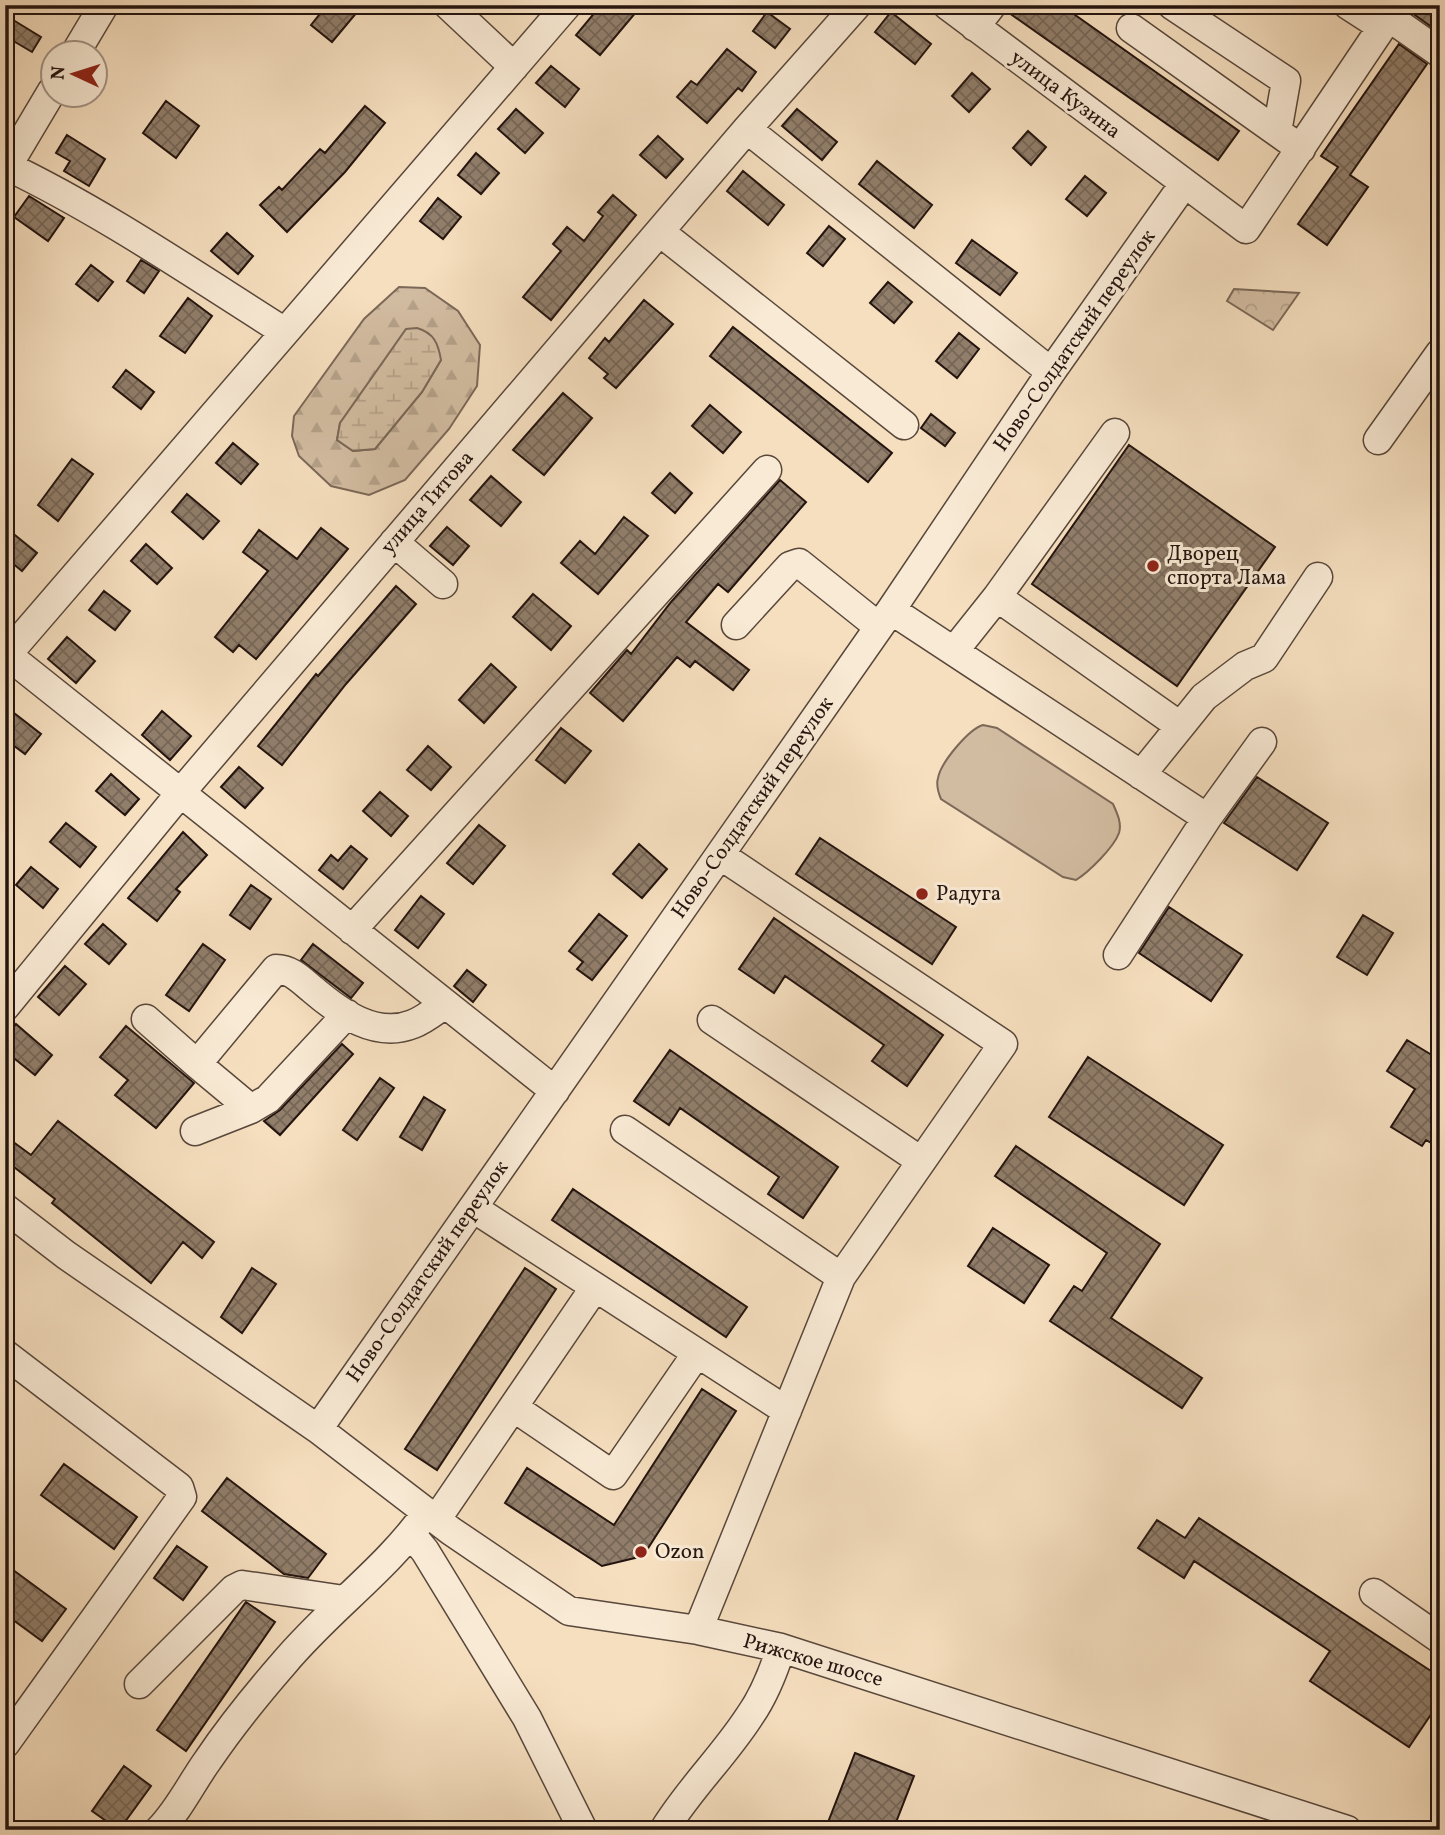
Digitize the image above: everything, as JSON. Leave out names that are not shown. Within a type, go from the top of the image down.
[{"type":"street","points":[[84,38],[104,5]]},
{"type":"street","points":[[448,5],[514,67]]},
{"type":"street","points":[[555,1091],[181,791],[6,655],[567,5]]},
{"type":"street","name":"улица Титова","points":[[5,1007],[181,791],[747,129],[857,5]]},
{"type":"street","name":"улица Кузина","points":[[947,5],[1246,229],[1301,149]]},
{"type":"street","points":[[975,27],[992,5]]},
{"type":"street","points":[[1172,5],[1286,81],[1277,132]]},
{"type":"street","points":[[1348,5],[1382,27]]},
{"type":"street","points":[[1131,28],[1301,149],[1390,18],[1440,53]]},
{"type":"street","points":[[42,108],[6,167],[54,187],[285,332]]},
{"type":"street","points":[[747,129],[1051,372]]},
{"type":"street","name":"Ново-Солдатский переулок","points":[[318,1429],[885,619],[1051,372],[1184,184]]},
{"type":"street","points":[[660,232],[904,425]]},
{"type":"street","points":[[1378,440],[1440,353]]},
{"type":"street","points":[[954,652],[1115,433]]},
{"type":"street","points":[[352,930],[767,470]]},
{"type":"street","points":[[394,542],[443,584]]},
{"type":"street","points":[[736,625],[790,566],[799,563],[885,619],[954,652],[1207,818]]},
{"type":"street","points":[[1141,775],[1204,697],[1245,666],[1264,658],[1318,577]]},
{"type":"street","points":[[997,597],[1180,726]]},
{"type":"street","points":[[1118,955],[1207,818],[1262,742]]},
{"type":"street","points":[[698,1630],[841,1277],[1003,1044],[720,855]]},
{"type":"street","points":[[197,1064],[276,969],[294,974],[328,1003],[366,1025],[387,1030],[414,1024],[445,1004]]},
{"type":"street","points":[[195,1132],[251,1109],[268,1099],[347,1014]]},
{"type":"street","points":[[146,1019],[251,1109]]},
{"type":"street","points":[[712,1020],[921,1161]]},
{"type":"street","points":[[625,1130],[841,1277]]},
{"type":"street","name":"Рижское шоссе","points":[[5,1208],[78,1263],[318,1429],[425,1522],[569,1611],[698,1630],[781,1648],[1347,1830]]},
{"type":"street","points":[[473,1208],[787,1411]]},
{"type":"street","points":[[162,1828],[210,1757],[310,1631],[360,1588],[425,1522],[513,1407],[595,1287]]},
{"type":"street","points":[[513,1407],[612,1475],[697,1353]]},
{"type":"street","points":[[5,1354],[179,1487],[182,1497],[5,1744]]},
{"type":"street","points":[[425,1522],[425,1551],[527,1718],[583,1830]]},
{"type":"street","points":[[139,1684],[234,1588],[242,1585],[344,1600]]},
{"type":"street","points":[[1374,1593],[1440,1639]]},
{"type":"street","points":[[664,1830],[687,1794],[749,1718],[770,1681],[781,1648]]},
{"type":"green space","points":[[399,287],[425,288],[458,311],[480,345],[477,386],[449,429],[405,480],[369,495],[331,486],[299,456],[292,436],[294,416],[364,319]],"holes":[[[441,360],[422,392],[375,449],[353,451],[337,440],[340,423]]]},
{"type":"green space","points":[[1234,289],[1299,293],[1273,330],[1227,301]]},
{"type":"green space","points":[[417,328],[428,333],[434,340],[441,360],[422,392],[375,449],[353,451],[337,440],[340,423],[406,329]]},
{"type":"green space","points":[[983,725],[997,728],[1113,804],[1119,818],[1119,833],[1100,859],[1076,880],[1063,877],[941,799],[937,781],[940,771],[963,739]]},
{"type":"building","points":[[327,5],[363,5],[332,42],[311,25]]},
{"type":"building","points":[[601,5],[642,5],[600,55],[576,35]]},
{"type":"building","points":[[1019,5],[1061,5],[1239,131],[1218,160],[1012,15]]},
{"type":"building","points":[[1401,5],[1440,5],[1440,33]]},
{"type":"building","points":[[767,12],[790,29],[775,48],[753,31]]},
{"type":"building","points":[[891,12],[931,44],[915,64],[875,32]]},
{"type":"building","points":[[5,15],[41,37],[32,52],[5,36]]},
{"type":"building","points":[[1399,44],[1427,64],[1350,175],[1368,187],[1327,245],[1298,224],[1338,167],[1321,156]]},
{"type":"building","points":[[727,49],[756,72],[742,91],[738,88],[707,123],[677,97],[691,81],[697,85]]},
{"type":"building","points":[[551,66],[579,89],[565,107],[536,83]]},
{"type":"building","points":[[972,73],[990,89],[969,112],[952,96]]},
{"type":"building","points":[[166,101],[199,126],[176,158],[143,133]]},
{"type":"building","points":[[365,106],[385,123],[345,172],[287,232],[260,205],[279,187],[282,190],[320,149],[325,153]]},
{"type":"building","points":[[516,109],[543,133],[525,153],[498,129]]},
{"type":"building","points":[[797,109],[837,142],[822,160],[782,126]]},
{"type":"building","points":[[1028,131],[1046,147],[1031,165],[1013,148]]},
{"type":"building","points":[[67,135],[105,159],[89,186],[64,171],[70,161],[56,153]]},
{"type":"building","points":[[658,136],[683,159],[666,178],[640,155]]},
{"type":"building","points":[[476,153],[499,173],[481,194],[458,175]]},
{"type":"building","points":[[877,161],[932,205],[914,228],[859,184]]},
{"type":"building","points":[[743,171],[784,205],[768,225],[727,191]]},
{"type":"building","points":[[1085,176],[1106,193],[1087,216],[1066,199]]},
{"type":"building","points":[[613,195],[636,215],[551,320],[523,297],[561,251],[553,244],[567,227],[584,241],[603,216],[598,212]]},
{"type":"building","points":[[29,196],[64,218],[48,241],[14,217]]},
{"type":"building","points":[[438,198],[461,217],[443,239],[420,221]]},
{"type":"building","points":[[829,226],[845,239],[823,266],[807,253]]},
{"type":"building","points":[[227,233],[253,256],[238,274],[211,251]]},
{"type":"building","points":[[972,240],[1017,273],[1000,295],[956,263]]},
{"type":"building","points":[[141,260],[159,271],[144,293],[127,281]]},
{"type":"building","points":[[91,265],[113,282],[98,301],[76,284]]},
{"type":"building","points":[[888,282],[912,302],[894,323],[870,303]]},
{"type":"building","points":[[188,298],[212,316],[185,353],[160,336]]},
{"type":"building","points":[[644,300],[673,324],[616,388],[604,378],[608,374],[589,358],[605,338],[609,342]]},
{"type":"building","points":[[733,327],[892,453],[868,482],[710,356]]},
{"type":"building","points":[[959,333],[979,349],[957,378],[936,361]]},
{"type":"building","points":[[126,370],[154,392],[141,409],[113,387]]},
{"type":"building","points":[[563,393],[592,418],[544,475],[513,450]]},
{"type":"building","points":[[710,405],[741,432],[723,453],[692,426]]},
{"type":"building","points":[[931,414],[955,433],[945,446],[921,428]]},
{"type":"building","points":[[233,443],[258,464],[241,484],[216,463]]},
{"type":"building","name":"Дворец спорта Лама","points":[[1129,445],[1275,547],[1177,686],[1032,584]]},
{"type":"building","points":[[72,459],[93,474],[58,521],[38,505]]},
{"type":"building","points":[[670,473],[692,493],[675,513],[652,493]]},
{"type":"building","points":[[491,476],[521,502],[501,526],[470,500]]},
{"type":"building","points":[[780,480],[806,502],[728,592],[718,584],[686,622],[749,670],[733,690],[695,661],[690,667],[677,657],[623,721],[590,693],[627,650],[631,654],[671,602]]},
{"type":"building","points":[[187,494],[219,521],[203,539],[172,512]]},
{"type":"building","points":[[624,517],[648,536],[598,594],[561,563],[580,541],[595,554]]},
{"type":"building","points":[[5,527],[37,553],[22,571],[5,557]]},
{"type":"building","points":[[447,527],[469,546],[453,565],[430,546]]},
{"type":"building","points":[[321,528],[348,549],[256,659],[239,645],[233,652],[215,637],[268,571],[243,552],[259,530],[297,559]]},
{"type":"building","points":[[146,544],[172,568],[157,584],[131,561]]},
{"type":"building","points":[[396,586],[416,604],[346,684],[282,765],[258,746],[316,674],[318,676]]},
{"type":"building","points":[[104,591],[130,611],[115,630],[89,610]]},
{"type":"building","points":[[533,594],[571,626],[551,650],[513,617]]},
{"type":"building","points":[[67,637],[95,661],[76,683],[48,659]]},
{"type":"building","points":[[491,664],[516,687],[484,723],[459,700]]},
{"type":"building","points":[[5,706],[41,734],[25,754],[5,739]]},
{"type":"building","points":[[162,711],[191,736],[170,760],[142,735]]},
{"type":"building","points":[[561,728],[591,751],[565,783],[536,760]]},
{"type":"building","points":[[428,746],[451,767],[431,790],[407,770]]},
{"type":"building","points":[[239,767],[263,788],[245,808],[221,787]]},
{"type":"building","points":[[111,774],[139,799],[125,815],[96,791]]},
{"type":"building","points":[[1257,777],[1328,823],[1297,870],[1224,823]]},
{"type":"building","points":[[380,792],[408,816],[391,836],[363,811]]},
{"type":"building","points":[[66,823],[96,847],[80,867],[50,842]]},
{"type":"building","points":[[479,825],[505,846],[473,884],[447,863]]},
{"type":"building","points":[[183,832],[207,855],[176,889],[180,892],[157,921],[128,898]]},
{"type":"building","points":[[820,838],[956,927],[932,964],[796,874]]},
{"type":"building","points":[[639,844],[667,869],[642,898],[613,874]]},
{"type":"building","points":[[351,846],[367,859],[343,889],[319,870],[331,855],[338,861]]},
{"type":"building","points":[[31,867],[58,889],[43,908],[16,885]]},
{"type":"building","points":[[251,885],[271,899],[250,929],[230,915]]},
{"type":"building","points":[[421,896],[444,914],[418,948],[395,930]]},
{"type":"building","points":[[1169,907],[1242,955],[1211,1001],[1139,953]]},
{"type":"building","points":[[599,914],[627,936],[592,980],[577,969],[583,962],[569,951]]},
{"type":"building","points":[[1363,915],[1393,933],[1367,975],[1337,957]]},
{"type":"building","points":[[774,918],[943,1035],[907,1086],[872,1061],[884,1045],[785,976],[774,993],[739,969]]},
{"type":"building","points":[[103,924],[126,944],[109,964],[85,944]]},
{"type":"building","points":[[203,944],[225,960],[189,1011],[166,995]]},
{"type":"building","points":[[313,944],[363,983],[351,998],[301,960]]},
{"type":"building","points":[[65,966],[86,984],[59,1015],[38,997]]},
{"type":"building","points":[[467,970],[486,985],[473,1002],[454,986]]},
{"type":"building","points":[[16,1024],[52,1055],[35,1075],[5,1051],[5,1037]]},
{"type":"building","points":[[126,1026],[194,1083],[156,1128],[115,1095],[128,1080],[100,1057]]},
{"type":"building","points":[[1407,1040],[1440,1060],[1440,1148],[1426,1140],[1422,1146],[1391,1127],[1415,1089],[1387,1071]]},
{"type":"building","points":[[342,1044],[353,1054],[280,1135],[264,1121],[280,1110]]},
{"type":"building","points":[[670,1050],[838,1167],[803,1218],[768,1194],[779,1177],[680,1108],[669,1125],[634,1101]]},
{"type":"building","points":[[1088,1057],[1223,1145],[1184,1205],[1049,1117]]},
{"type":"building","points":[[380,1078],[394,1088],[357,1140],[343,1130]]},
{"type":"building","points":[[424,1097],[445,1110],[422,1150],[400,1137]]},
{"type":"building","points":[[58,1121],[214,1242],[202,1258],[183,1242],[151,1283],[52,1203],[55,1199],[5,1160],[5,1136],[31,1155]]},
{"type":"building","points":[[1016,1146],[1160,1244],[1111,1318],[1202,1378],[1182,1408],[1050,1321],[1074,1286],[1082,1291],[1107,1253],[995,1176]]},
{"type":"building","points":[[573,1189],[747,1307],[726,1337],[552,1220]]},
{"type":"building","points":[[993,1228],[1049,1265],[1024,1303],[968,1266]]},
{"type":"building","points":[[252,1268],[276,1284],[242,1333],[221,1317]]},
{"type":"building","points":[[525,1268],[556,1289],[437,1470],[405,1449]]},
{"type":"building","points":[[702,1389],[736,1411],[643,1556],[602,1566],[505,1503],[527,1468],[614,1525]]},
{"type":"building","points":[[64,1464],[137,1517],[114,1549],[41,1495]]},
{"type":"building","points":[[227,1478],[326,1554],[308,1578],[284,1574],[202,1511]]},
{"type":"building","points":[[1199,1518],[1440,1677],[1440,1701],[1409,1747],[1310,1681],[1330,1651],[1194,1561],[1184,1578],[1138,1548],[1157,1520],[1185,1538]]},
{"type":"building","points":[[177,1546],[207,1567],[183,1600],[154,1578]]},
{"type":"building","points":[[5,1564],[66,1609],[42,1641],[5,1614]]},
{"type":"building","points":[[246,1602],[275,1622],[186,1751],[157,1730]]},
{"type":"building","points":[[855,1753],[914,1776],[893,1830],[825,1830]]},
{"type":"building","points":[[124,1766],[151,1786],[119,1830],[92,1811]]},
{"type":"place","name":"Дворец спорта Лама","points":[[1153,566]]},
{"type":"place","name":"Радуга","points":[[922,894]]},
{"type":"place","name":"Ozon","points":[[641,1552]]}]
